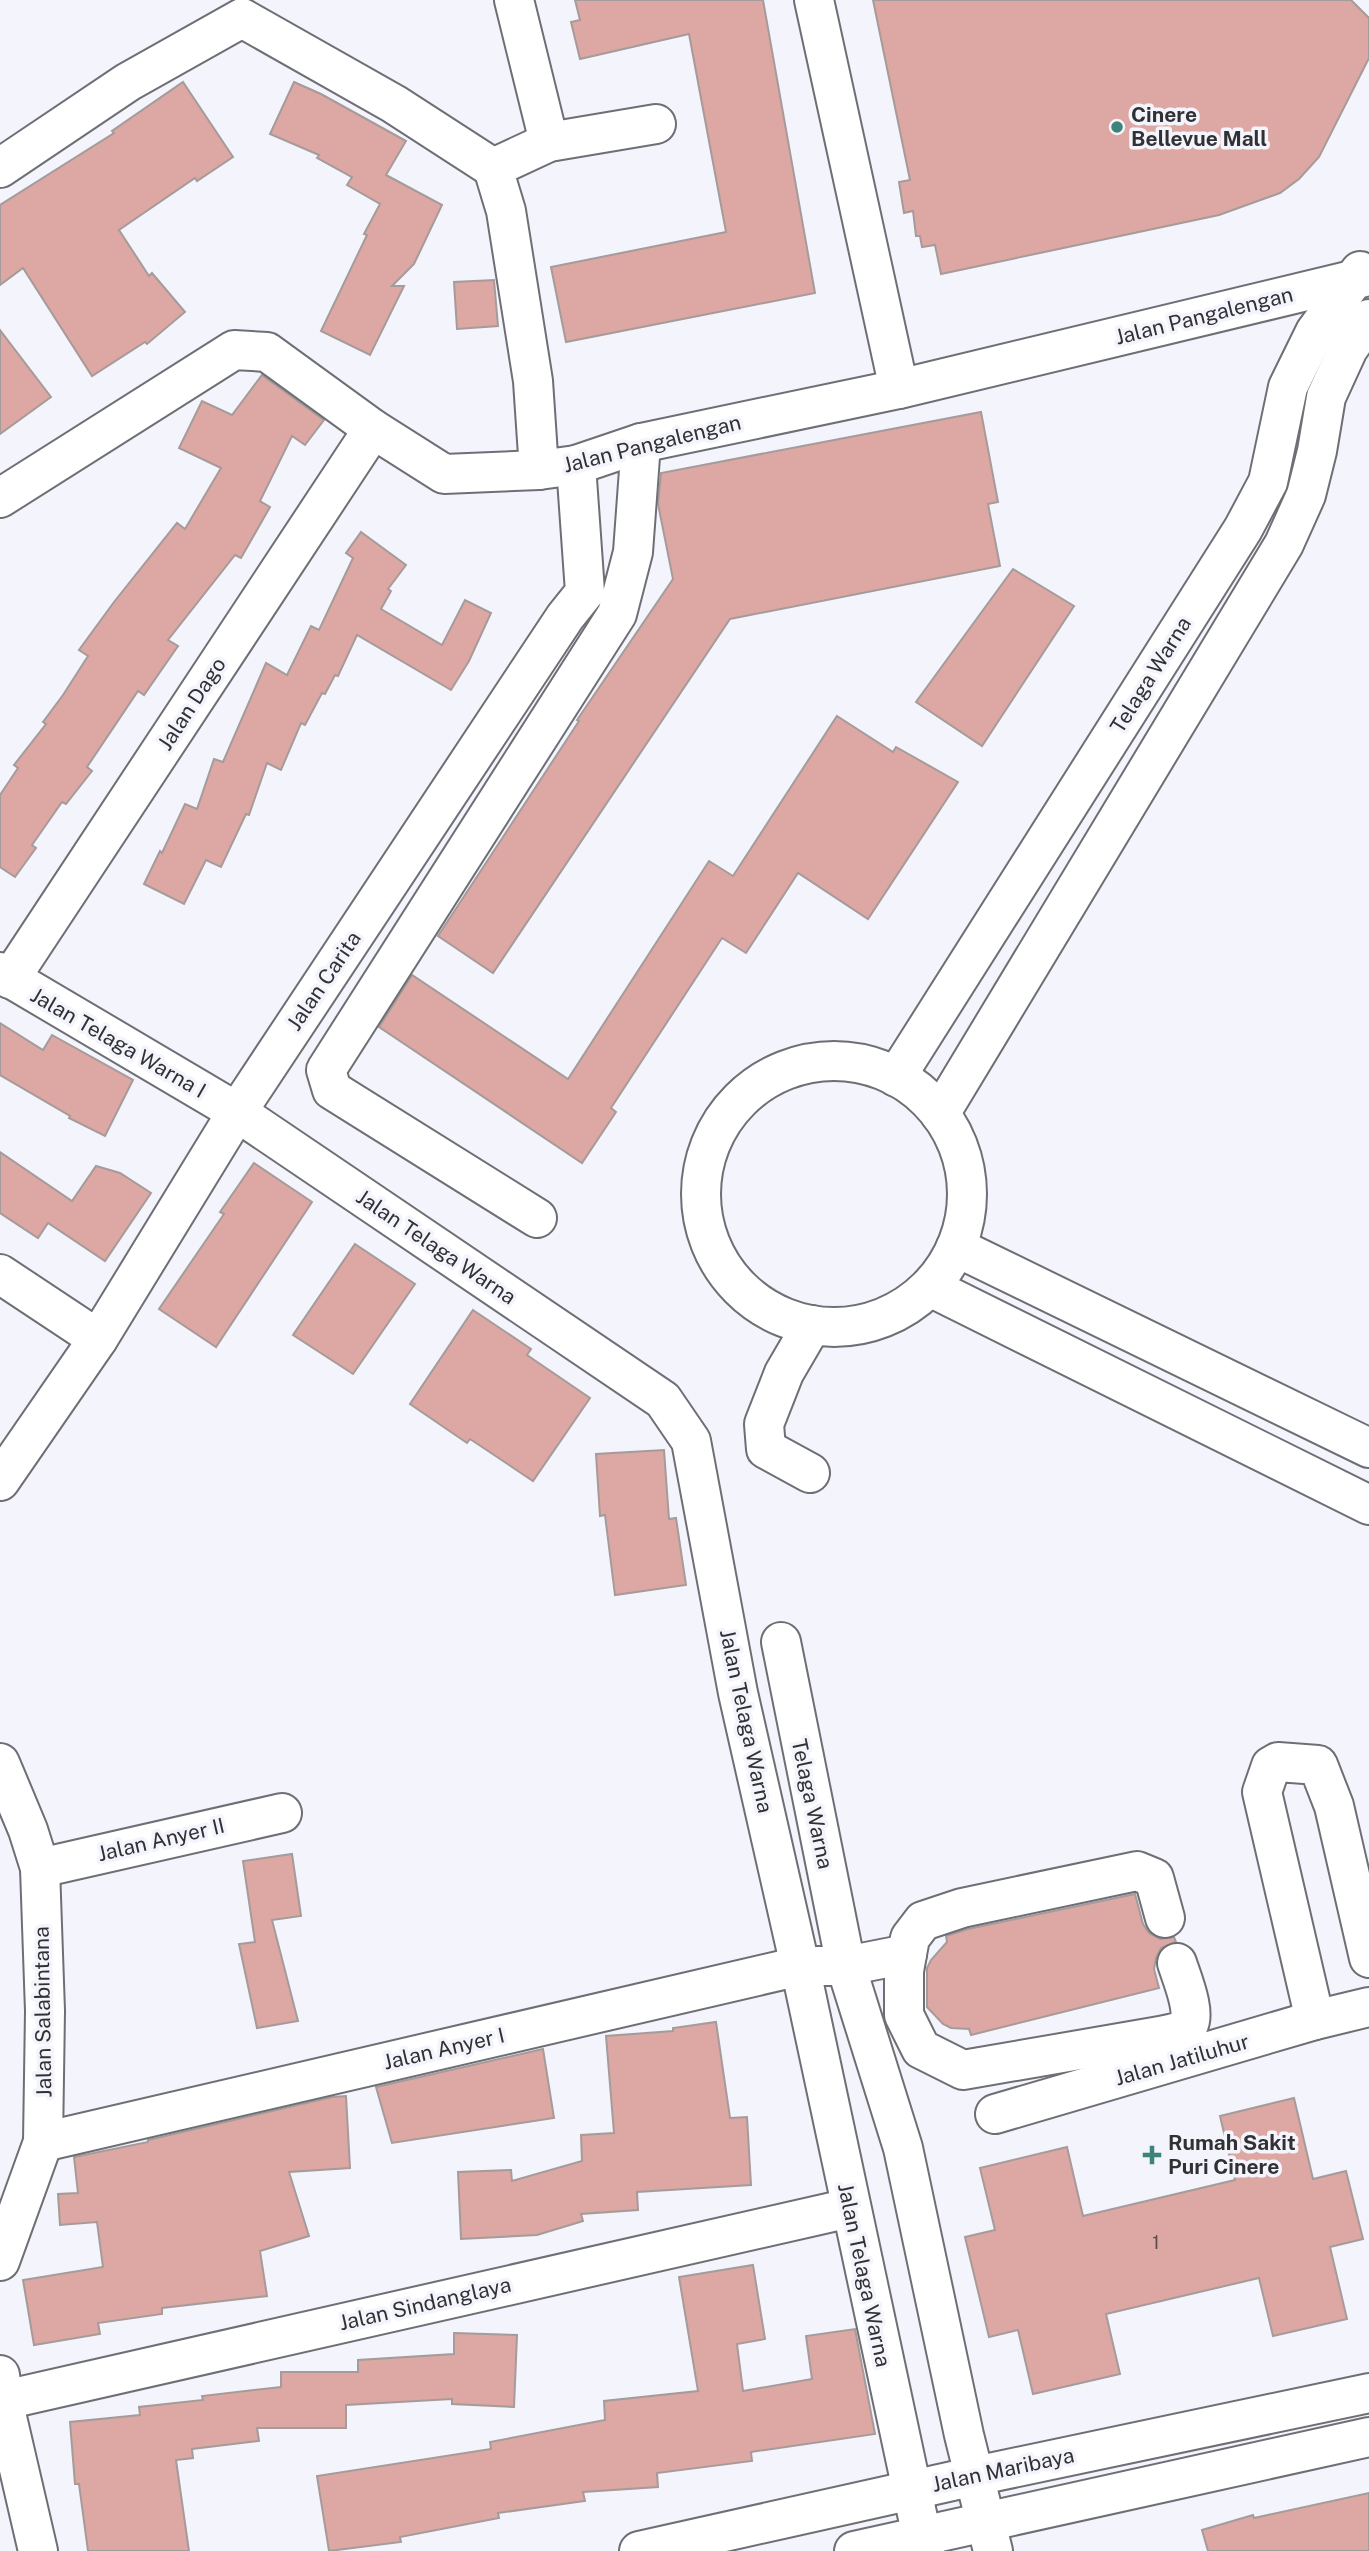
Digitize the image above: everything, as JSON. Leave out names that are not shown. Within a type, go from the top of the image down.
[{"type":"street","points":[[514,0],[549,142]]},
{"type":"street","points":[[814,0],[899,389]]},
{"type":"street","points":[[0,168],[128,82],[256,9],[493,168],[506,211],[533,381],[558,467],[585,592],[617,614]]},
{"type":"street","points":[[493,168],[549,142],[656,124]]},
{"type":"street","name":"Jalan Pangalengan","points":[[0,498],[234,350],[267,352],[373,429],[444,474],[558,467],[641,443],[899,389],[1364,271]]},
{"type":"street","name":"Telaga Warna","points":[[896,1077],[1243,529],[1268,482],[1288,387],[1315,332],[1364,271]]},
{"type":"street","points":[[940,1114],[1284,544],[1306,495],[1326,397],[1348,349],[1369,319]]},
{"type":"street","name":"Jalan Dago","points":[[5,976],[373,429]]},
{"type":"street","points":[[537,1219],[332,1090],[326,1069],[617,614],[633,552],[641,443]]},
{"type":"street","name":"Jalan Carita","points":[[0,1481],[98,1339],[237,1112],[557,629],[585,592]]},
{"type":"street","name":"Jalan Telaga Warna I","points":[[5,976],[237,1112]]},
{"type":"street","points":[[821,1062],[860,1065],[896,1077],[920,1093],[940,1114],[953,1134],[961,1155],[967,1179],[964,1225],[945,1268],[930,1287],[910,1303],[887,1316],[863,1324],[838,1327],[812,1325],[787,1319],[764,1308],[744,1293],[720,1263],[704,1227],[700,1202],[701,1177],[707,1152],[718,1129],[732,1108],[751,1090],[772,1076],[796,1067],[821,1062]]},
{"type":"street","name":"Jalan Telaga Warna","points":[[237,1112],[663,1400],[691,1441],[738,1693],[800,1966],[923,2544]]},
{"type":"street","points":[[956,1247],[1369,1448]]},
{"type":"street","points":[[0,1274],[98,1339]]},
{"type":"street","points":[[930,1287],[1369,1505]]},
{"type":"street","points":[[810,1473],[766,1449],[764,1424],[784,1373],[812,1325]]},
{"type":"street","name":"Telaga Warna","points":[[781,1642],[846,1966]]},
{"type":"street","points":[[1315,2020],[1262,1792],[1271,1766],[1278,1762],[1318,1765],[1334,1806],[1369,1958]]},
{"type":"street","name":"Jalan Salabintana","points":[[0,1763],[29,1830],[40,1868],[45,2011],[43,2142],[0,2261]]},
{"type":"street","name":"Jalan Anyer II","points":[[40,1868],[282,1813]]},
{"type":"street","points":[[1164,1918],[1154,1878],[1137,1871],[962,1908],[923,1921],[910,1938],[904,2015],[921,2049],[963,2070],[1160,2036],[1184,2029],[1190,2023],[1192,2014],[1177,1963]]},
{"type":"street","name":"Jalan Anyer I","points":[[43,2142],[800,1966],[846,1966],[907,1954]]},
{"type":"street","points":[[846,1966],[903,2148],[990,2536]]},
{"type":"street","name":"Jalan Jatiluhur","points":[[995,2114],[1315,2020],[1369,2007]]},
{"type":"street","name":"Jalan Sindanglaya","points":[[1,2392],[850,2208]]},
{"type":"street","points":[[1,2392],[38,2551]]},
{"type":"street","name":"Jalan Maribaya","points":[[639,2551],[910,2490],[1369,2393]]},
{"type":"street","points":[[854,2551],[990,2536],[1369,2437]]},
{"type":"building","points":[[575,0],[763,0],[815,293],[566,342],[551,267],[726,232],[689,34],[580,59],[571,22],[580,20]]},
{"type":"building","name":"Cinere Bellevue Mall","points":[[873,0],[1351,0],[1369,18],[1369,58],[1319,157],[1299,179],[1280,193],[1219,215],[941,274],[935,245],[922,247],[920,236],[916,236],[913,211],[904,213],[899,182],[910,180]]},
{"type":"building","points":[[183,82],[233,157],[197,181],[195,178],[119,230],[149,276],[152,273],[185,312],[147,344],[145,342],[92,376],[23,268],[0,285],[0,205],[114,133],[112,131]]},
{"type":"building","points":[[294,82],[406,141],[386,175],[442,205],[414,264],[392,286],[404,286],[370,355],[321,331],[380,204],[347,185],[352,177],[317,158],[319,155],[270,134]]},
{"type":"building","points":[[494,280],[498,326],[457,329],[454,282]]},
{"type":"building","points":[[0,330],[51,397],[0,434]]},
{"type":"building","points":[[262,375],[324,420],[305,445],[292,436],[260,501],[270,507],[241,558],[235,555],[168,640],[178,646],[144,695],[138,691],[87,767],[92,771],[66,804],[62,802],[32,845],[36,848],[15,877],[0,867],[0,795],[18,768],[14,765],[46,724],[43,722],[88,656],[79,650],[177,523],[185,529],[221,468],[179,448],[202,401],[232,415]]},
{"type":"building","points":[[981,412],[998,502],[988,504],[1000,566],[730,619],[493,973],[438,936],[579,721],[577,720],[673,579],[658,504],[661,473]]},
{"type":"building","points":[[361,532],[406,565],[388,589],[391,591],[381,609],[442,645],[465,600],[491,613],[469,661],[451,690],[357,635],[338,676],[335,675],[325,694],[322,693],[305,725],[301,723],[281,770],[267,763],[249,815],[246,814],[221,867],[206,860],[184,904],[144,884],[185,804],[197,809],[214,759],[223,762],[266,663],[287,675],[311,626],[319,630],[353,558],[346,553]]},
{"type":"building","points":[[1013,569],[1074,606],[982,746],[916,702]]},
{"type":"building","points":[[837,716],[893,752],[896,747],[958,782],[868,919],[798,873],[746,953],[722,938],[611,1108],[616,1112],[582,1163],[379,1027],[412,975],[568,1079],[709,861],[733,876]]},
{"type":"building","points":[[0,1023],[43,1050],[52,1035],[133,1080],[105,1136],[69,1118],[70,1116],[0,1075]]},
{"type":"building","points":[[0,1152],[72,1201],[96,1166],[120,1173],[151,1193],[105,1261],[48,1223],[38,1238],[0,1213]]},
{"type":"building","points":[[254,1163],[312,1202],[216,1347],[159,1309],[224,1214],[220,1212]]},
{"type":"building","points":[[355,1244],[415,1284],[353,1374],[293,1335]]},
{"type":"building","points":[[473,1310],[531,1349],[527,1355],[590,1398],[533,1481],[470,1439],[467,1443],[410,1404]]},
{"type":"building","points":[[664,1450],[669,1519],[676,1518],[686,1585],[615,1595],[605,1515],[600,1516],[596,1454]]},
{"type":"building","points":[[292,1854],[301,1916],[272,1920],[298,2021],[257,2028],[239,1944],[255,1942],[243,1861]]},
{"type":"building","points":[[1135,1894],[1143,1924],[1149,1933],[1160,1939],[1174,1937],[1176,1942],[1161,1948],[1156,1958],[1154,1969],[1159,1988],[971,2035],[969,2029],[951,2028],[943,2024],[927,2007],[927,1968],[947,1942],[946,1936]]},
{"type":"building","points":[[716,2022],[730,2118],[747,2117],[751,2185],[637,2192],[638,2210],[581,2214],[583,2221],[537,2235],[461,2239],[458,2172],[511,2170],[512,2181],[582,2161],[581,2135],[614,2133],[606,2036],[673,2031],[673,2028]]},
{"type":"building","points":[[543,2049],[554,2118],[392,2143],[376,2087]]},
{"type":"building","points":[[346,2096],[350,2168],[289,2172],[309,2236],[260,2251],[267,2296],[162,2308],[162,2314],[98,2323],[100,2334],[34,2345],[23,2280],[103,2267],[97,2222],[60,2225],[58,2194],[78,2193],[74,2157]]},
{"type":"building","name":"Rumah Sakit Puri Cinere","points":[[1294,2098],[1313,2179],[1346,2171],[1363,2239],[1330,2247],[1347,2319],[1273,2336],[1259,2278],[1106,2314],[1120,2374],[1033,2394],[1018,2330],[989,2337],[965,2237],[995,2230],[980,2168],[1067,2147],[1083,2216],[1235,2180],[1220,2116]]},
{"type":"building","points":[[753,2265],[765,2339],[737,2344],[743,2391],[812,2379],[806,2336],[855,2329],[875,2434],[751,2452],[752,2461],[657,2473],[658,2487],[583,2492],[585,2501],[498,2513],[499,2518],[400,2537],[401,2542],[329,2551],[317,2476],[491,2449],[490,2442],[605,2420],[604,2401],[698,2391],[679,2277]]},
{"type":"building","points":[[454,2333],[517,2335],[514,2407],[452,2404],[452,2399],[346,2405],[346,2428],[257,2428],[259,2441],[192,2449],[193,2458],[176,2460],[189,2551],[88,2551],[79,2484],[75,2484],[70,2422],[140,2415],[139,2407],[203,2400],[202,2396],[281,2387],[281,2372],[358,2372],[358,2360],[454,2354]]},
{"type":"building","points":[[1369,2493],[1369,2551],[1208,2551],[1202,2530],[1253,2515],[1254,2518]]},
{"type":"place","name":"Cinere Bellevue Mall","points":[[1117,127]]},
{"type":"place","name":"Rumah Sakit Puri Cinere","points":[[1152,2155]]}]
